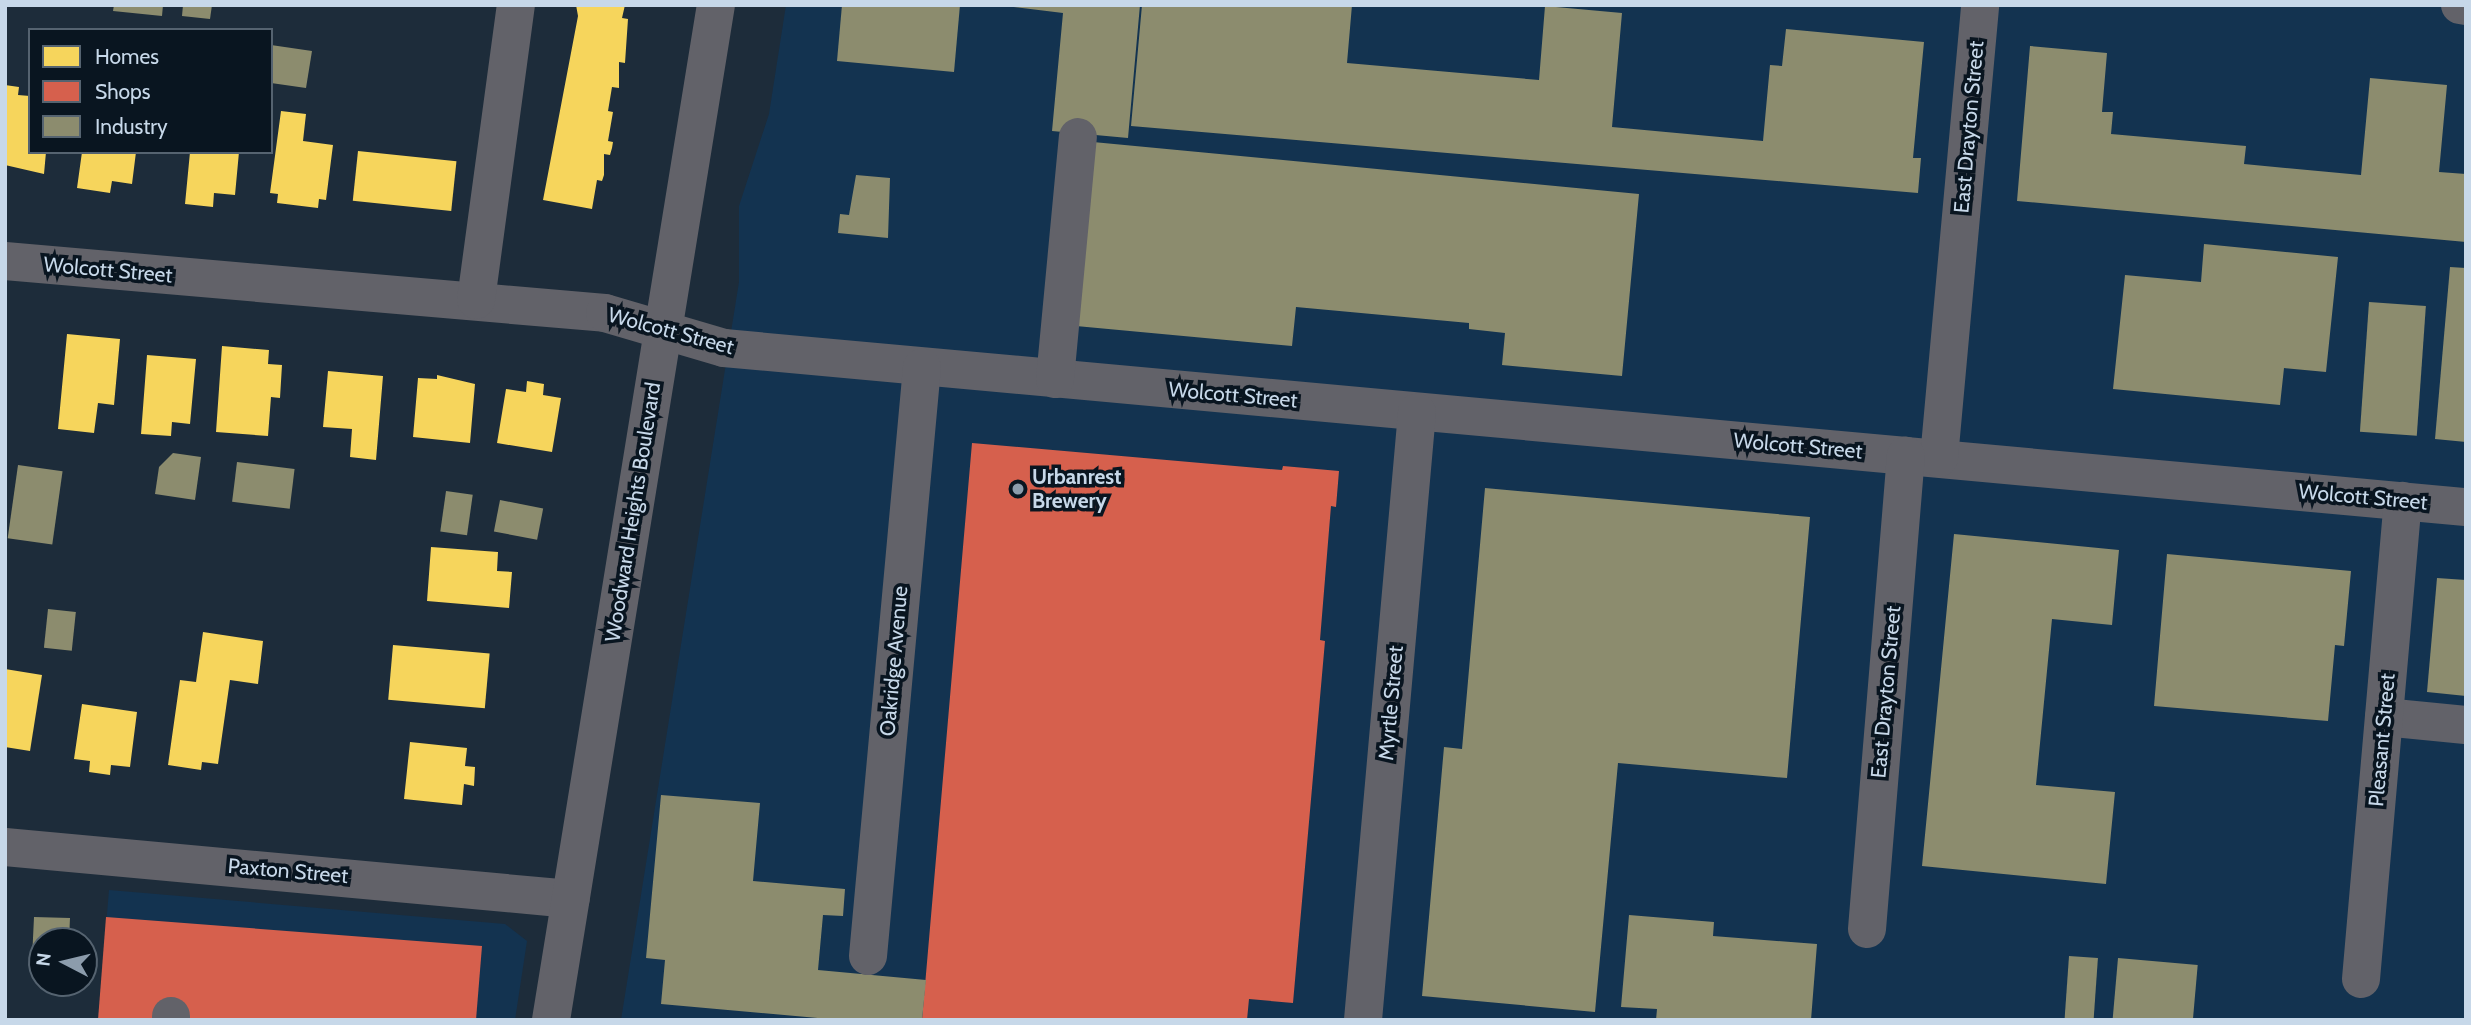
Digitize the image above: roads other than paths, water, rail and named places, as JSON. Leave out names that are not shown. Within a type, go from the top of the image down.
[{"type":"street","points":[[476,300],[516,5]]},
{"type":"street","name":"Woodward Heights Boulevard","points":[[551,1020],[716,5]]},
{"type":"street","name":"East Drayton Street","points":[[1867,929],[1980,5]]},
{"type":"street","points":[[2460,5],[2466,6]]},
{"type":"street","points":[[1055,379],[1078,137]]},
{"type":"street","name":"Wolcott Street","points":[[5,261],[605,313],[724,348],[2466,507]]},
{"type":"street","name":"Oakridge Avenue","points":[[868,956],[922,367]]},
{"type":"street","name":"Myrtle Street","points":[[1364,1007],[1417,412]]},
{"type":"street","name":"Pleasant Street","points":[[2361,979],[2403,501]]},
{"type":"street","points":[[2384,717],[2466,725]]},
{"type":"street","name":"Paxton Street","points":[[5,847],[571,899]]},
{"type":"place","name":"Urbanrest Brewery","points":[[1018,489]]}]
